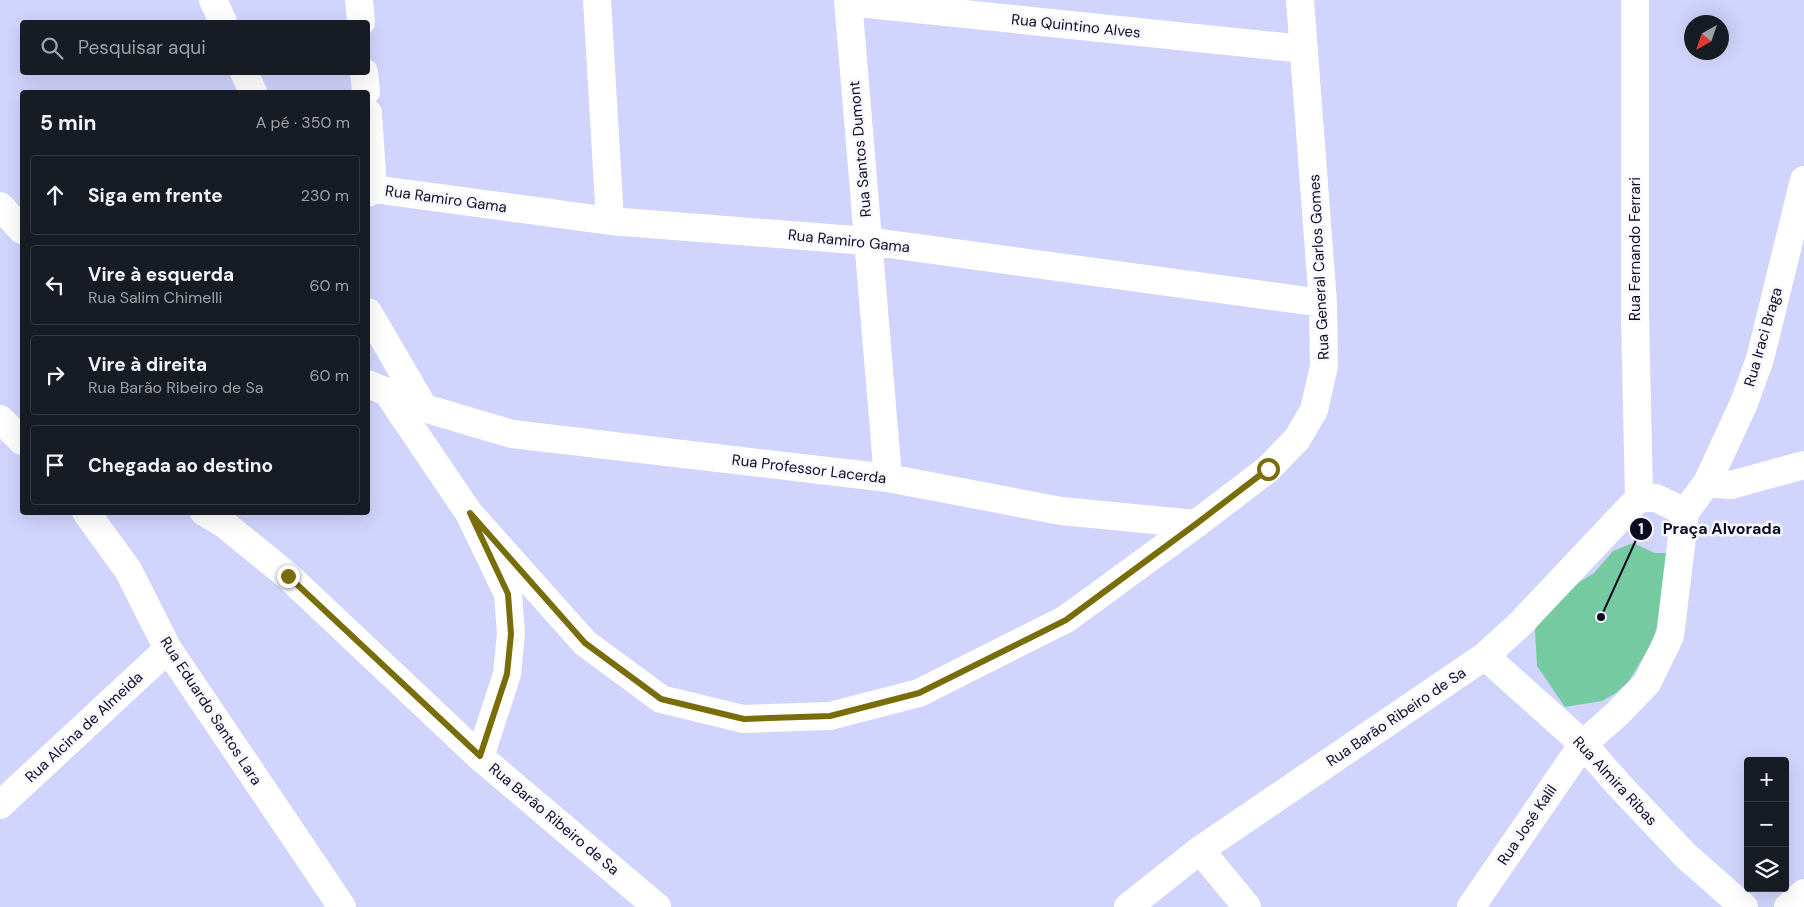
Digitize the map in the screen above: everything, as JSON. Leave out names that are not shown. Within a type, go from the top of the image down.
[{"type":"street","points":[[213,0],[222,20]]},
{"type":"street","points":[[359,0],[361,20]]},
{"type":"street","points":[[597,0],[610,221]]},
{"type":"street","name":"Rua General Carlos Gomes","points":[[470,513],[585,643],[661,699],[744,719],[830,716],[919,693],[1066,620],[1268,469],[1297,439],[1314,410],[1324,366],[1323,303],[1300,0]]},
{"type":"street","name":"Rua Fernando Ferrari","points":[[1635,0],[1635,314],[1639,498]]},
{"type":"street","name":"Rua Quintino Alves","points":[[848,1],[1304,49]]},
{"type":"street","name":"Rua Santos Dumont","points":[[848,1],[888,478]]},
{"type":"street","points":[[245,75],[252,90]]},
{"type":"street","points":[[364,75],[366,90]]},
{"type":"street","name":"Rua Iraci Braga","points":[[1685,512],[1707,483],[1744,403],[1760,360],[1804,180]]},
{"type":"street","name":"Rua Ramiro Gama","points":[[370,191],[610,221],[868,242],[1323,303]]},
{"type":"street","points":[[0,206],[20,228]]},
{"type":"street","points":[[370,315],[424,408]]},
{"type":"street","points":[[377,388],[470,513],[508,594],[511,634],[507,674],[480,756]]},
{"type":"street","name":"Rua Professor Lacerda","points":[[377,388],[424,408],[512,434],[888,478],[1061,511],[1196,524]]},
{"type":"street","points":[[1707,483],[1731,485],[1804,465]]},
{"type":"street","points":[[1639,498],[1656,498],[1685,512]]},
{"type":"street","name":"Rua Barão Ribeiro de Sa","points":[[1128,907],[1200,850],[1485,656],[1521,623],[1639,498]]},
{"type":"street","name":"Rua José Kalil","points":[[1471,907],[1583,744],[1617,714],[1647,683],[1670,636],[1685,512]]},
{"type":"street","name":"Rua Eduardo Santos Lara","points":[[88,515],[128,570],[168,649],[342,907]]},
{"type":"street","name":"Rua Barão Ribeiro de Sa","points":[[209,515],[224,524],[288,576],[480,756],[657,907]]},
{"type":"street","name":"Rua Alcina de Almeida","points":[[0,805],[168,649]]},
{"type":"street","name":"Rua Almira Ribas","points":[[1485,656],[1583,744],[1686,856],[1744,907]]},
{"type":"street","points":[[1200,850],[1247,907]]},
{"type":"street","points":[[1788,907],[1804,893]]},
{"type":"green space","points":[[1633,543],[1655,553],[1668,553],[1658,625],[1651,644],[1629,681],[1616,693],[1602,701],[1565,707],[1537,666],[1535,630],[1548,605],[1594,573],[1613,551]]},
{"type":"place","name":"Praça Alvorada","points":[[1601,617]]},
{"type":"route","points":[[288,576],[480,756],[507,674],[511,634],[508,594],[470,513],[585,643],[661,699],[744,719],[830,716],[919,693],[1066,620],[1268,469]]}]
